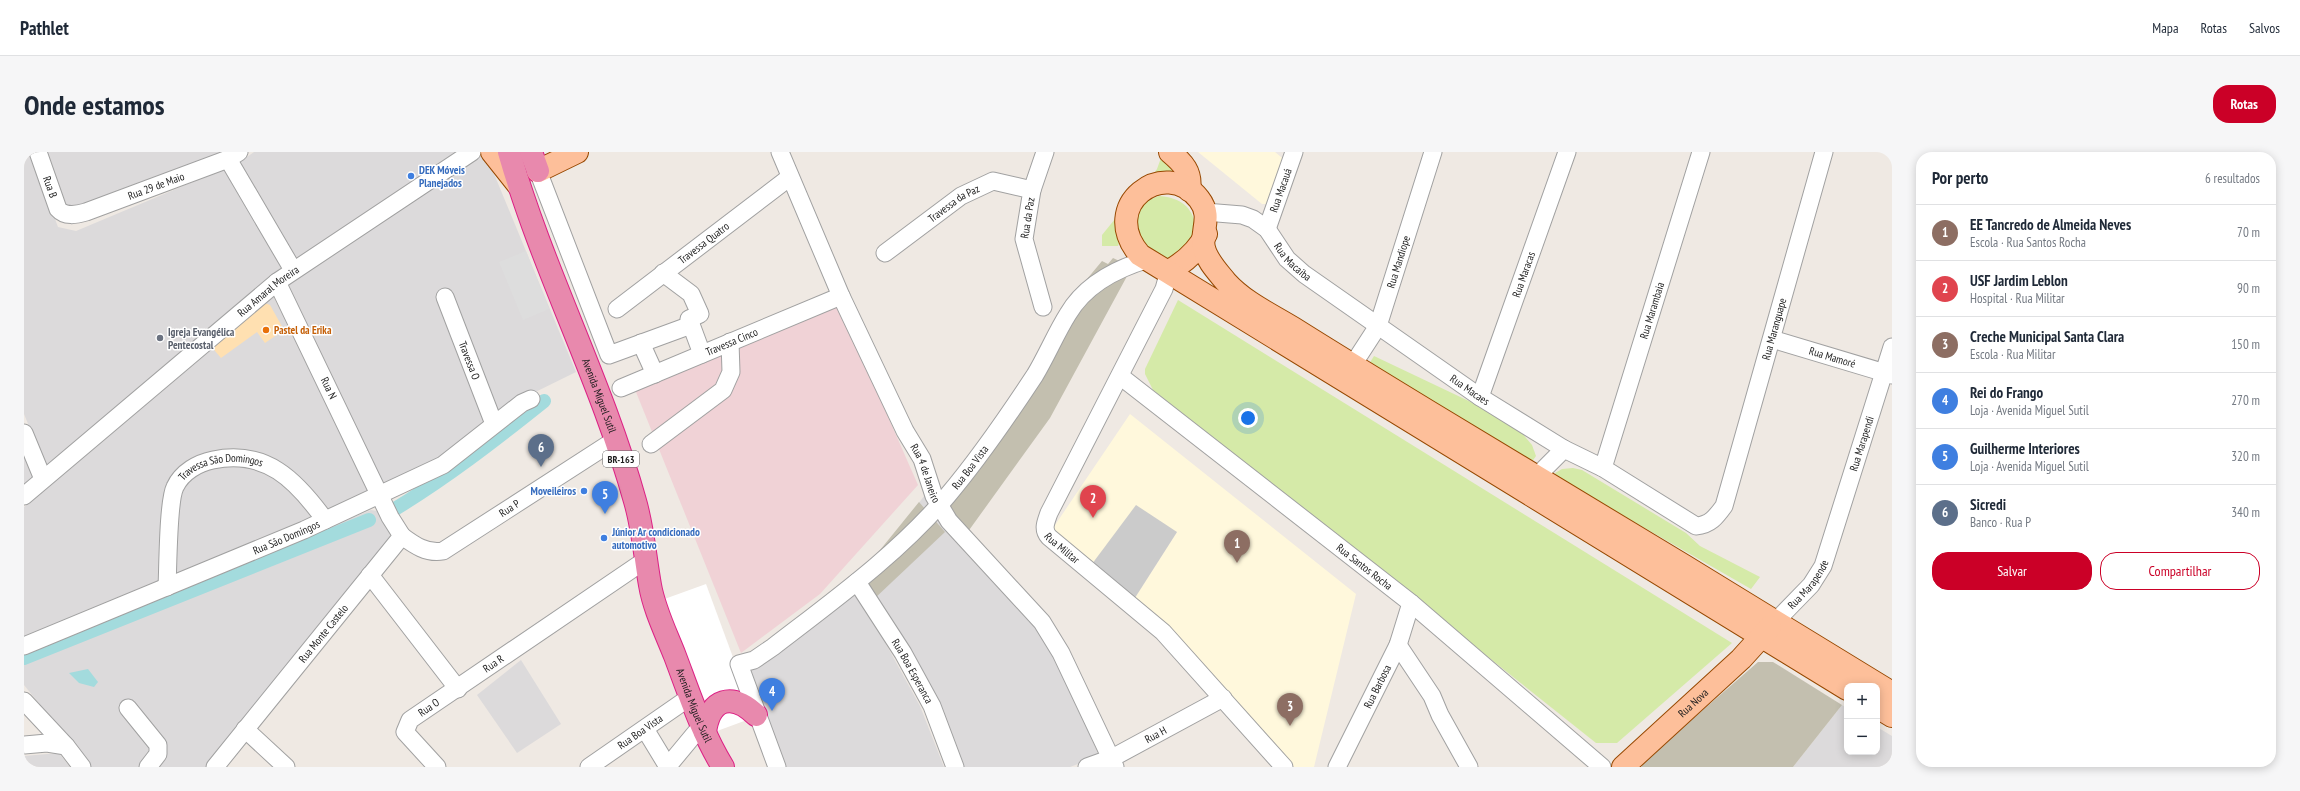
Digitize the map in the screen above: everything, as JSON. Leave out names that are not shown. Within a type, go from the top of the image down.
[{"type":"highway","name":"Avenida Miguel Sutil","points":[[509,152],[519,186],[615,440],[635,501],[647,559],[652,594],[690,697],[724,767]]},
{"type":"highway","points":[[704,728],[711,713],[717,705],[726,701],[743,703],[756,715]]},
{"type":"main road","name":"Avenida Miguel Sutil","points":[[492,152],[519,186]]},
{"type":"main road","points":[[535,161],[577,152]]},
{"type":"main road","points":[[1170,152],[1186,168],[1190,183],[1189,190]]},
{"type":"main road","points":[[1844,687],[1199,293],[1169,271],[1140,255],[1132,245],[1126,233],[1126,219],[1129,206],[1136,196],[1147,188],[1160,183],[1173,183],[1189,190],[1199,200],[1205,212],[1206,234],[1204,250],[1210,262],[1234,290],[1352,366],[1537,476],[1892,692]]},
{"type":"main road","points":[[1169,271],[1191,256],[1200,246],[1206,234]]},
{"type":"main road","name":"Rua Nova","points":[[1623,767],[1741,659],[1776,621]]},
{"type":"main road","points":[[1880,709],[1892,716]]},
{"type":"street","name":"Rua B","points":[[38,152],[58,209],[63,213],[70,214]]},
{"type":"street","name":"Rua Amaral Moreira","points":[[24,496],[277,282],[472,152]]},
{"type":"street","name":"Rua 4 de Janeiro","points":[[780,152],[841,296],[905,431],[922,460],[939,505],[949,521],[1042,622],[1061,653],[1114,762]]},
{"type":"street","name":"Rua da Paz","points":[[1043,307],[1024,239],[1032,190],[1045,152]]},
{"type":"street","name":"Rua Macauá","points":[[1267,229],[1294,152]]},
{"type":"street","name":"Rua Mandiope","points":[[1352,366],[1378,326],[1433,152]]},
{"type":"street","name":"Rua Maracas","points":[[1480,397],[1567,152]]},
{"type":"street","name":"Rua Marambaia","points":[[1603,468],[1701,152]]},
{"type":"street","name":"Rua Maranguape","points":[[1724,506],[1824,152]]},
{"type":"street","name":"Rua 29 de Maio","points":[[70,214],[86,212],[234,155]]},
{"type":"street","points":[[234,155],[293,270]]},
{"type":"street","points":[[535,161],[609,355],[691,326]]},
{"type":"street","name":"Travessa Quatro","points":[[617,309],[790,177]]},
{"type":"street","name":"Travessa da Paz","points":[[885,253],[961,196],[993,181],[1032,190]]},
{"type":"street","name":"Rua Macaiba","points":[[1205,212],[1242,215],[1253,219],[1267,229],[1287,259],[1304,274],[1378,326]]},
{"type":"street","name":"Rua Boa Vista","points":[[756,715],[739,664],[754,660],[762,655],[856,582],[883,560],[939,505],[1002,424],[1036,373],[1068,313],[1077,301],[1106,277],[1127,266],[1149,260]]},
{"type":"street","name":"Rua Militar","points":[[1169,271],[1164,289],[1049,513],[1045,531],[1049,537],[1163,632],[1284,767]]},
{"type":"street","points":[[663,273],[691,294],[700,314],[689,319],[702,354]]},
{"type":"street","name":"Rua N","points":[[277,282],[381,494]]},
{"type":"street","name":"Travessa Cinco","points":[[621,388],[841,296]]},
{"type":"street","name":"Travessa O","points":[[446,297],[494,424]]},
{"type":"street","name":"Rua Macaes","points":[[1378,326],[1480,397],[1564,449],[1603,468],[1696,526],[1706,524],[1714,519],[1724,506]]},
{"type":"street","name":"Rua Mamoré","points":[[1772,339],[1888,374]]},
{"type":"street","points":[[651,444],[723,390],[731,372],[730,342]]},
{"type":"street","points":[[641,343],[655,374]]},
{"type":"street","name":"Rua Marapendi","points":[[1832,542],[1888,374],[1892,346]]},
{"type":"street","name":"Rua Santos Rocha","points":[[1120,376],[1411,603],[1602,767]]},
{"type":"street","name":"Rua São Domingos","points":[[24,646],[325,520],[443,465],[522,403],[531,399]]},
{"type":"street","points":[[24,434],[43,479]]},
{"type":"street","name":"Rua P","points":[[402,536],[414,545],[430,552],[438,552],[448,549],[615,440]]},
{"type":"street","points":[[1537,476],[1564,449]]},
{"type":"street","name":"Travessa São Domingos","points":[[167,587],[174,488],[187,472],[203,462],[238,457],[252,458],[268,465],[283,474],[296,486],[325,520]]},
{"type":"street","points":[[381,494],[390,517],[402,536]]},
{"type":"street","name":"Rua Monte Castelo","points":[[215,767],[402,536]]},
{"type":"street","name":"Rua Marapende","points":[[1776,621],[1811,585],[1823,566],[1832,542]]},
{"type":"street","name":"Rua R","points":[[458,689],[647,559]]},
{"type":"street","points":[[370,575],[458,689]]},
{"type":"street","name":"Rua Boa Esperanca","points":[[856,582],[902,653],[932,706],[955,767]]},
{"type":"street","name":"Rua Barbosa","points":[[1337,767],[1398,645],[1411,603]]},
{"type":"street","points":[[1398,645],[1432,696],[1440,715],[1469,767]]},
{"type":"street","name":"Rua O","points":[[437,767],[405,732],[410,720],[445,695],[458,689]]},
{"type":"street","name":"Rua Boa Vista","points":[[590,767],[690,697]]},
{"type":"street","name":"Rua H","points":[[1087,767],[1114,762],[1223,698]]},
{"type":"street","points":[[24,701],[66,746],[82,767]]},
{"type":"street","points":[[128,708],[158,745],[158,754],[148,767]]},
{"type":"street","points":[[756,715],[777,767]]},
{"type":"street","points":[[645,729],[668,767],[704,728]]},
{"type":"street","points":[[245,729],[286,767]]},
{"type":"street","points":[[24,745],[48,743],[66,746]]},
{"type":"shaded area","points":[[24,152],[30,152],[58,227],[76,231],[226,168],[286,268],[47,470],[24,414]]},
{"type":"shaded area","points":[[42,152],[234,152],[71,211],[64,209]]},
{"type":"shaded area","points":[[254,152],[460,152],[294,265],[237,164]]},
{"type":"shaded area","points":[[485,152],[576,372],[505,407],[443,460],[384,487],[284,287]]},
{"type":"shaded area","points":[[1198,152],[1275,152],[1287,162],[1267,204],[1262,204]]},
{"type":"shaded area","points":[[526,251],[549,309],[523,320],[499,262]]},
{"type":"shaded area","points":[[1113,258],[1132,267],[1050,418],[967,533],[953,523],[943,490],[988,434],[1087,279],[1102,261],[1108,264]]},
{"type":"shaded area","points":[[271,292],[373,493],[326,516],[260,457],[183,468],[164,582],[24,642],[24,507]]},
{"type":"shaded area","points":[[838,303],[918,485],[820,594],[741,653],[634,387]]},
{"type":"shaded area","points":[[1130,414],[1356,594],[1314,767],[1294,767],[1215,682],[1131,604],[1177,532],[1089,568],[1051,531]]},
{"type":"shaded area","points":[[24,441],[39,477],[24,490]]},
{"type":"shaded area","points":[[234,464],[254,466],[283,483],[315,519],[171,580],[182,484],[204,468]]},
{"type":"shaded area","points":[[925,495],[1029,617],[1053,650],[1099,756],[1070,767],[959,767],[860,577]]},
{"type":"shaded area","points":[[919,502],[945,532],[874,599],[859,576]]},
{"type":"shaded area","points":[[1136,505],[1177,532],[1131,604],[1089,568]]},
{"type":"shaded area","points":[[371,510],[377,511],[381,515],[393,541],[210,767],[90,767],[24,685],[24,653]]},
{"type":"shaded area","points":[[853,584],[920,706],[944,767],[785,767],[748,669]]},
{"type":"shaded area","points":[[521,660],[561,724],[517,753],[477,695]]},
{"type":"shaded area","points":[[1758,662],[1773,662],[1842,705],[1793,767],[1642,767],[1641,764]]},
{"type":"shaded area","points":[[1842,705],[1844,706],[1844,755],[1880,755],[1880,729],[1892,736],[1892,767],[1793,767]]},
{"type":"shaded area","points":[[59,753],[70,767],[24,767],[24,756]]},
{"type":"green space","points":[[1162,155],[1183,173],[1149,180],[1157,169]]},
{"type":"green space","points":[[1159,196],[1177,200],[1186,206],[1193,216],[1195,225],[1195,238],[1188,247],[1173,260],[1142,254],[1134,215],[1148,200]]},
{"type":"green space","points":[[1115,219],[1119,222],[1120,241],[1118,246],[1102,246],[1102,235]]},
{"type":"green space","points":[[1178,300],[1732,643],[1617,743],[1596,743],[1153,390],[1145,374],[1145,369]]},
{"type":"green space","points":[[1374,356],[1473,403],[1522,433],[1532,445],[1536,456],[1531,463],[1369,364]]},
{"type":"green space","points":[[1573,468],[1582,470],[1686,533],[1700,546],[1760,577],[1751,589],[1556,477],[1555,473],[1562,469]]},
{"type":"sand","points":[[265,303],[270,305],[284,330],[265,343],[257,332],[221,358],[210,345]]},
{"type":"water","points":[[88,669],[98,682],[94,687],[79,683],[69,673]]},
{"type":"pier","points":[[706,584],[755,717],[709,734],[659,601]]},
{"type":"waterway","points":[[390,512],[469,459],[544,401]]},
{"type":"waterway","points":[[24,658],[369,520]]},
{"type":"place","name":"DEK Móveis Planejados","points":[[411,176]]},
{"type":"place","name":"Pastel da Erika","points":[[266,330]]},
{"type":"place","name":"Igreja Evangélica Pentecostal","points":[[160,338]]},
{"type":"place","name":"Sicredi","points":[[541,467]]},
{"type":"place","name":"Moveileiros","points":[[584,491]]},
{"type":"place","name":"Guilherme Interiores","points":[[605,514]]},
{"type":"place","name":"USF Jardim Leblon","points":[[1093,518]]},
{"type":"place","name":"Júnior Ar condicionado automotivo","points":[[604,538]]},
{"type":"place","name":"EE Tancredo de Almeida Neves","points":[[1237,563]]},
{"type":"place","name":"Rei do Frango","points":[[772,711]]},
{"type":"place","name":"Creche Municipal Santa Clara","points":[[1290,726]]}]
